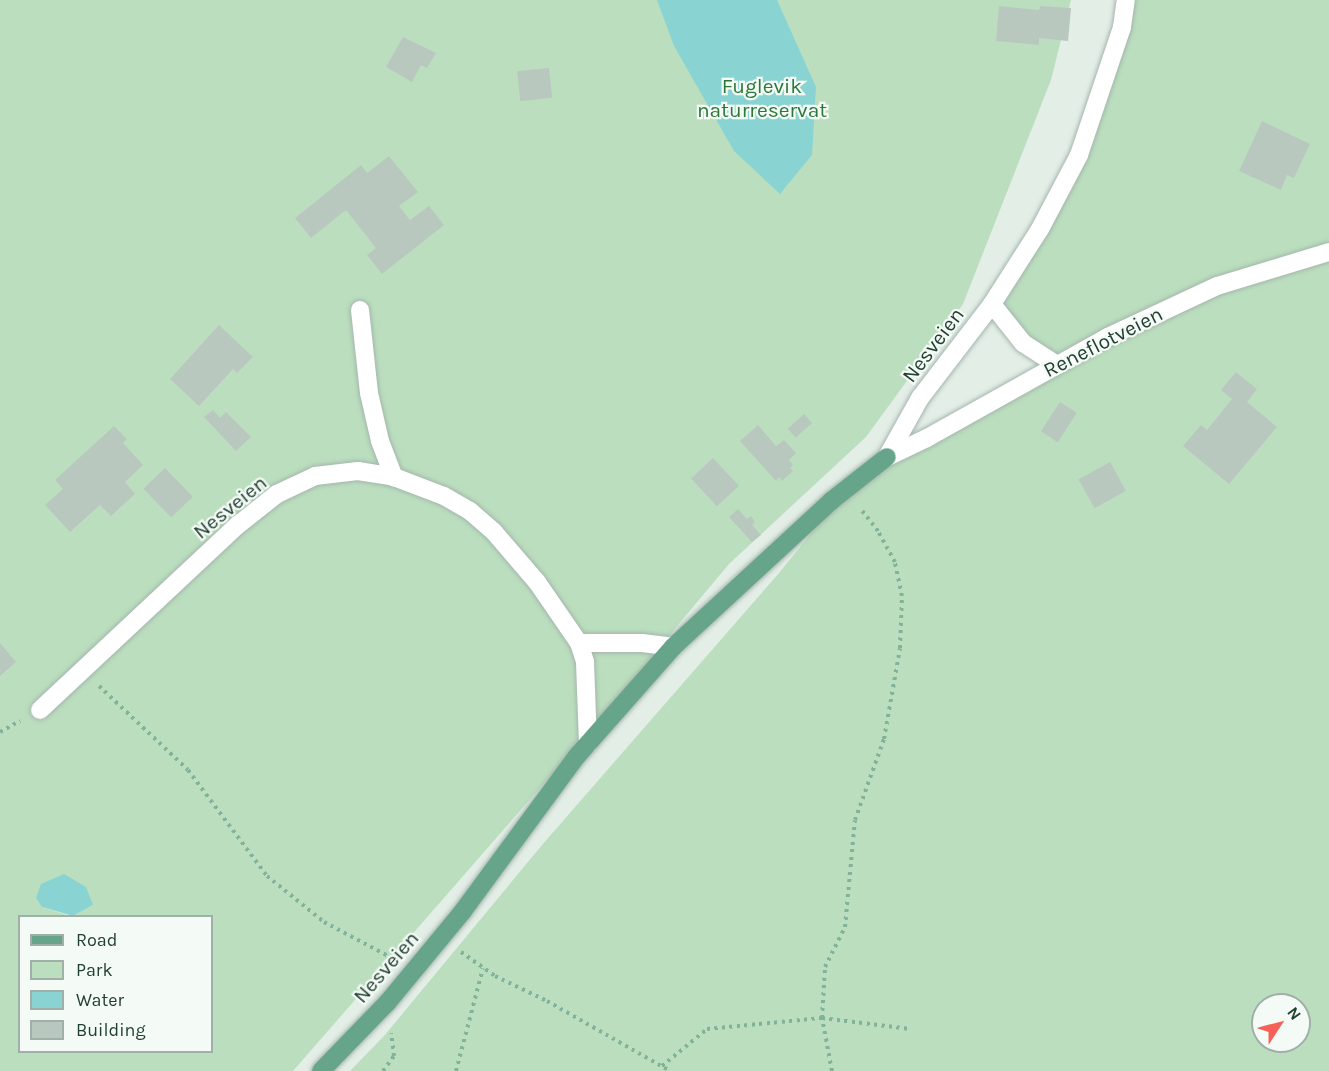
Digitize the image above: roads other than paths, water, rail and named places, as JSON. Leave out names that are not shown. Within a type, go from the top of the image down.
[{"type":"main road","name":"Nesveien","points":[[321,1071],[387,1003],[441,938],[588,744],[673,647],[844,490],[887,457]]},
{"type":"street","name":"Nesveien","points":[[887,457],[920,398],[992,304],[1040,229],[1079,154],[1122,27],[1126,0]]},
{"type":"street","name":"Reneflotveien","points":[[887,457],[927,438],[1108,337],[1217,286],[1329,252]]},
{"type":"street","points":[[992,304],[1023,343],[1057,365]]},
{"type":"street","points":[[360,310],[369,393],[380,441],[394,477]]},
{"type":"street","name":"Nesveien","points":[[40,710],[238,525],[277,494],[315,476],[358,471],[394,477],[444,496],[470,511],[494,532],[537,582],[579,642],[585,662],[588,744]]},
{"type":"street","points":[[579,642],[642,643],[673,647]]},
{"type":"water","points":[[657,0],[777,0],[816,87],[812,155],[780,194],[734,151],[674,46]]},
{"type":"water","points":[[64,874],[86,887],[93,905],[75,915],[42,907],[36,898],[41,884]]},
{"type":"park label","name":"Fuglevik naturreservat","points":[[762,98]]}]
